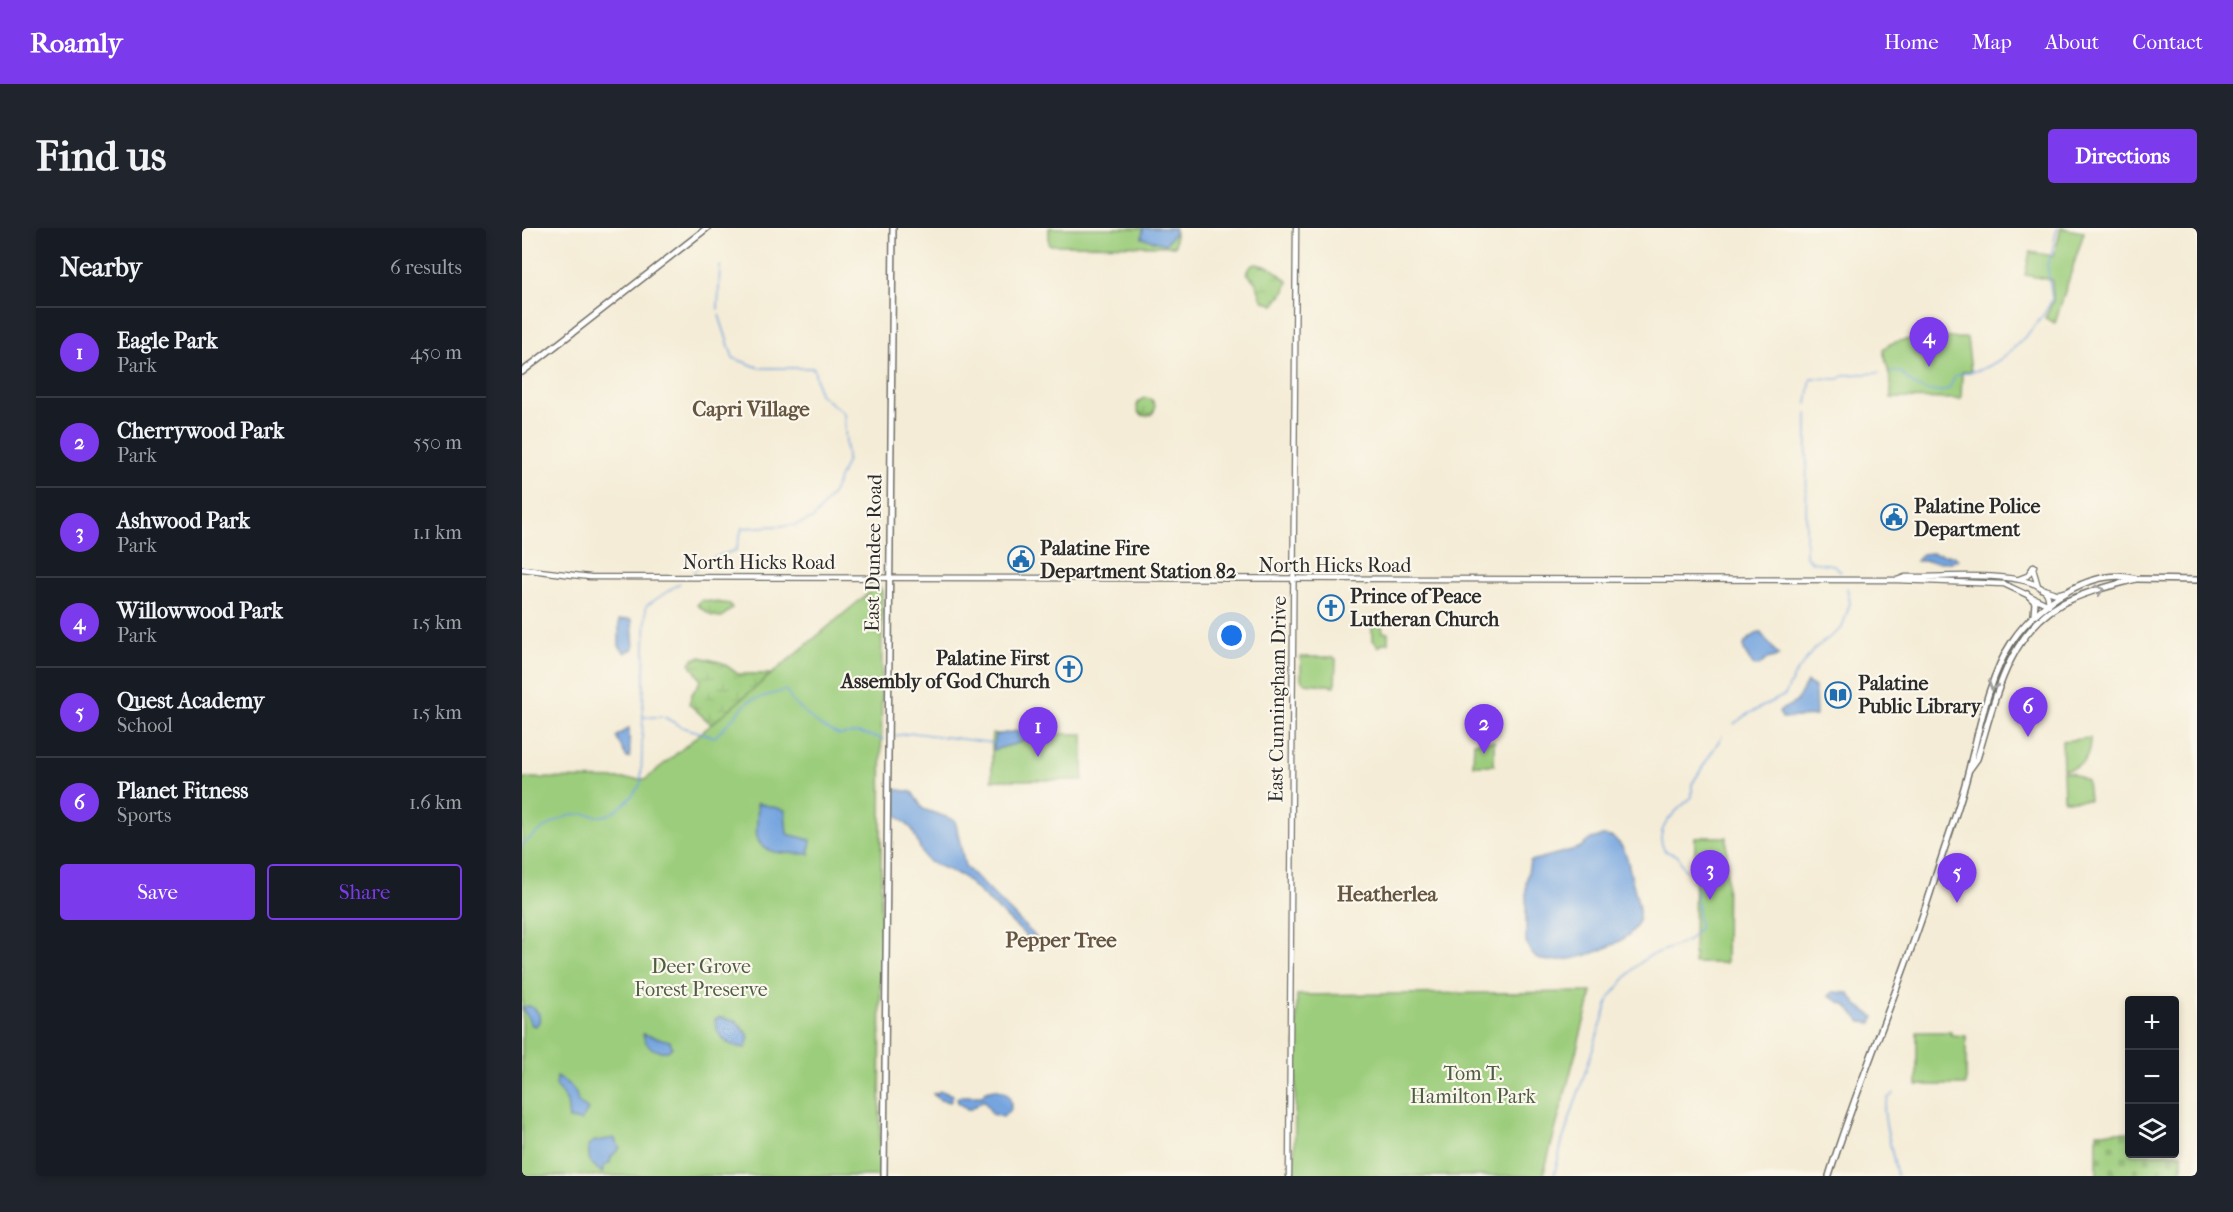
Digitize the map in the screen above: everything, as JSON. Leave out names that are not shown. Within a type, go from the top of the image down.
[{"type":"main road","points":[[522,372],[707,228]]},
{"type":"main road","name":"East Dundee Road","points":[[884,1176],[893,228]]},
{"type":"main road","name":"East Cunningham Drive","points":[[1289,1176],[1296,228]]},
{"type":"main road","points":[[2017,580],[2027,576],[2034,566],[2040,587],[2048,594],[2049,605],[2046,613],[2030,628],[2028,634]]},
{"type":"main road","name":"North Hicks Road","points":[[522,569],[590,577],[1897,580],[2004,584],[2049,605]]},
{"type":"main road","name":"North Hicks Road","points":[[1897,580],[1901,577],[1984,577],[2017,580],[2040,587]]},
{"type":"main road","points":[[1972,582],[1984,577]]},
{"type":"main road","points":[[2040,587],[2058,594],[2111,578],[2197,580]]},
{"type":"main road","points":[[2049,605],[2061,604],[2137,579]]},
{"type":"main road","points":[[1829,1176],[1932,886],[2001,661],[2012,640],[2033,617],[2075,589]]},
{"type":"main road","points":[[2027,594],[2036,608],[2033,617]]},
{"type":"main road","points":[[1968,771],[1977,759],[2012,657],[2028,634],[2061,604]]},
{"type":"green space","points":[[1049,228],[1175,228],[1175,246],[1049,245]]},
{"type":"green space","points":[[2061,228],[2084,232],[2055,323],[2045,318],[2053,301],[2052,280],[2025,275],[2030,252],[2054,256]]},
{"type":"green space","points":[[1256,264],[1270,267],[1288,281],[1285,291],[1274,305],[1262,300],[1256,283],[1247,273],[1251,266]]},
{"type":"green space","points":[[1967,338],[1971,371],[1962,372],[1961,399],[1891,398],[1891,382],[1883,350],[1888,345],[1909,339]]},
{"type":"green space","points":[[1142,398],[1150,398],[1155,403],[1153,414],[1142,416],[1137,411],[1137,403]]},
{"type":"green space","name":"Deer Grove Forest Preserve","points":[[878,585],[882,591],[880,1176],[522,1176],[522,778],[646,779]]},
{"type":"green space","points":[[702,600],[730,604],[732,608],[722,617],[712,616],[697,605]]},
{"type":"green space","points":[[1372,625],[1382,625],[1383,632],[1388,633],[1388,643],[1383,643],[1379,647],[1372,639]]},
{"type":"green space","points":[[700,657],[723,663],[738,674],[774,674],[720,732],[689,704],[701,680],[690,663],[693,659]]},
{"type":"green space","points":[[1301,657],[1333,657],[1336,659],[1335,686],[1305,683],[1301,679]]},
{"type":"green space","points":[[992,734],[1083,734],[1083,780],[992,780]]},
{"type":"green space","points":[[2090,738],[2089,750],[2084,760],[2076,767],[2063,769],[2062,741]]},
{"type":"green space","points":[[1494,741],[1494,765],[1473,765],[1474,742]]},
{"type":"green space","points":[[2063,771],[2071,772],[2087,781],[2089,800],[2064,800]]},
{"type":"green space","points":[[1695,837],[1727,837],[1726,963],[1694,963]]},
{"type":"green space","name":"Tom T. Hamilton Park","points":[[1592,992],[1543,1176],[1294,1176],[1297,995]]},
{"type":"green space","points":[[1917,1032],[1951,1032],[1951,1035],[1966,1036],[1966,1085],[1917,1085]]},
{"type":"green space","points":[[2097,1132],[2125,1132],[2125,1158],[2179,1158],[2179,1153],[2182,1153],[2182,1176],[2097,1176]]},
{"type":"water","points":[[1143,228],[1174,228],[1174,234],[1165,244],[1142,238]]},
{"type":"water","points":[[1922,554],[1954,556],[1958,559],[1951,562],[1916,561]]},
{"type":"water","points":[[619,620],[632,620],[634,648],[625,653],[619,646]]},
{"type":"water","points":[[1760,632],[1779,656],[1767,659],[1759,666],[1753,665],[1744,646],[1748,640]]},
{"type":"water","points":[[1807,682],[1815,687],[1816,716],[1782,718],[1779,711],[1796,702]]},
{"type":"water","points":[[629,728],[630,757],[627,758],[616,737]]},
{"type":"water","points":[[1022,730],[1032,732],[1031,735],[1019,743],[993,750],[996,735]]},
{"type":"water","points":[[894,789],[912,792],[923,809],[955,820],[965,866],[1040,941],[1041,946],[1037,946],[962,876],[929,862],[923,855],[912,829],[897,816]]},
{"type":"water","points":[[757,803],[785,810],[787,834],[811,840],[809,854],[779,853],[760,844],[757,837]]},
{"type":"water","points":[[1602,836],[1612,837],[1626,854],[1638,905],[1638,922],[1622,939],[1594,953],[1563,960],[1539,959],[1531,952],[1526,941],[1526,883],[1530,861],[1579,848],[1591,839]]},
{"type":"water","points":[[1833,992],[1849,993],[1856,1004],[1874,1017],[1872,1023],[1861,1022],[1847,1006],[1829,996]]},
{"type":"water","points":[[529,1006],[539,1014],[539,1022],[536,1026],[532,1025],[522,1007]]},
{"type":"water","points":[[720,1017],[736,1021],[749,1036],[746,1048],[734,1046],[724,1040],[716,1025],[715,1019]]},
{"type":"water","points":[[643,1034],[670,1041],[672,1047],[668,1051],[659,1051],[648,1045]]},
{"type":"water","points":[[557,1077],[571,1087],[576,1093],[578,1102],[588,1110],[581,1121],[569,1119],[567,1102],[556,1086]]},
{"type":"water","points":[[994,1089],[1006,1093],[1010,1100],[1011,1109],[1003,1117],[992,1114],[984,1100],[969,1110],[958,1103],[957,1098],[961,1096],[982,1096],[986,1091]]},
{"type":"water","points":[[941,1091],[953,1095],[950,1102],[940,1100],[933,1094]]},
{"type":"water","points":[[614,1138],[620,1148],[611,1157],[610,1163],[604,1166],[602,1173],[590,1162],[588,1147],[592,1142]]},
{"type":"waterway","points":[[1890,372],[1901,372],[1916,386],[1934,392],[1949,389],[1955,376],[1982,369],[2002,358],[2032,329],[2052,299],[2047,264],[2058,228]]},
{"type":"waterway","points":[[718,309],[720,266]]},
{"type":"waterway","points":[[693,572],[713,558],[736,550],[742,528],[795,525],[813,519],[833,493],[847,460],[844,413],[819,394],[814,368],[760,368],[733,358],[719,315]]},
{"type":"waterway","points":[[1807,404],[1811,378],[1839,379],[1845,375],[1879,373]]},
{"type":"waterway","points":[[1807,414],[1806,556],[1812,562],[1834,565],[1841,572]]},
{"type":"waterway","points":[[522,846],[540,831],[565,817],[581,814],[608,815],[630,798],[641,783],[646,606],[680,583]]},
{"type":"waterway","points":[[1734,724],[1746,715],[1785,695],[1794,676],[1814,649],[1842,628],[1850,603],[1847,588]]},
{"type":"waterway","points":[[664,717],[682,727],[715,737],[749,701],[786,690],[792,701],[819,725],[839,735],[859,733],[883,739]]},
{"type":"waterway","points":[[644,717],[661,717]]},
{"type":"waterway","points":[[893,736],[914,733],[993,743]]},
{"type":"waterway","points":[[1554,1176],[1562,1142],[1610,997],[1634,968],[1647,957],[1688,941],[1699,928],[1696,877],[1684,869],[1678,856],[1665,851],[1661,835],[1668,820],[1692,797],[1692,784],[1722,736]]},
{"type":"waterway","points":[[1894,1093],[1888,1098],[1884,1110],[1897,1176]]},
{"type":"place","name":"Willowwood Park","points":[[1929,367]]},
{"type":"place","name":"Palatine Police Department","points":[[1894,517]]},
{"type":"place","name":"Palatine Fire Department Station 82","points":[[1021,559]]},
{"type":"place","name":"Prince of Peace Lutheran Church","points":[[1331,608]]},
{"type":"place","name":"Palatine First Assembly of God Church","points":[[1069,669]]},
{"type":"place","name":"Palatine Public Library","points":[[1838,695]]},
{"type":"place","name":"Planet Fitness","points":[[2028,737]]},
{"type":"place","name":"Cherrywood Park","points":[[1484,754]]},
{"type":"place","name":"Eagle Park","points":[[1038,757]]},
{"type":"place","name":"Ashwood Park","points":[[1710,900]]},
{"type":"place","name":"Quest Academy","points":[[1957,903]]},
{"type":"district","name":"Capri Village","points":[[751,409]]},
{"type":"district","name":"Heatherlea","points":[[1387,894]]},
{"type":"district","name":"Pepper Tree","points":[[1061,940]]}]
